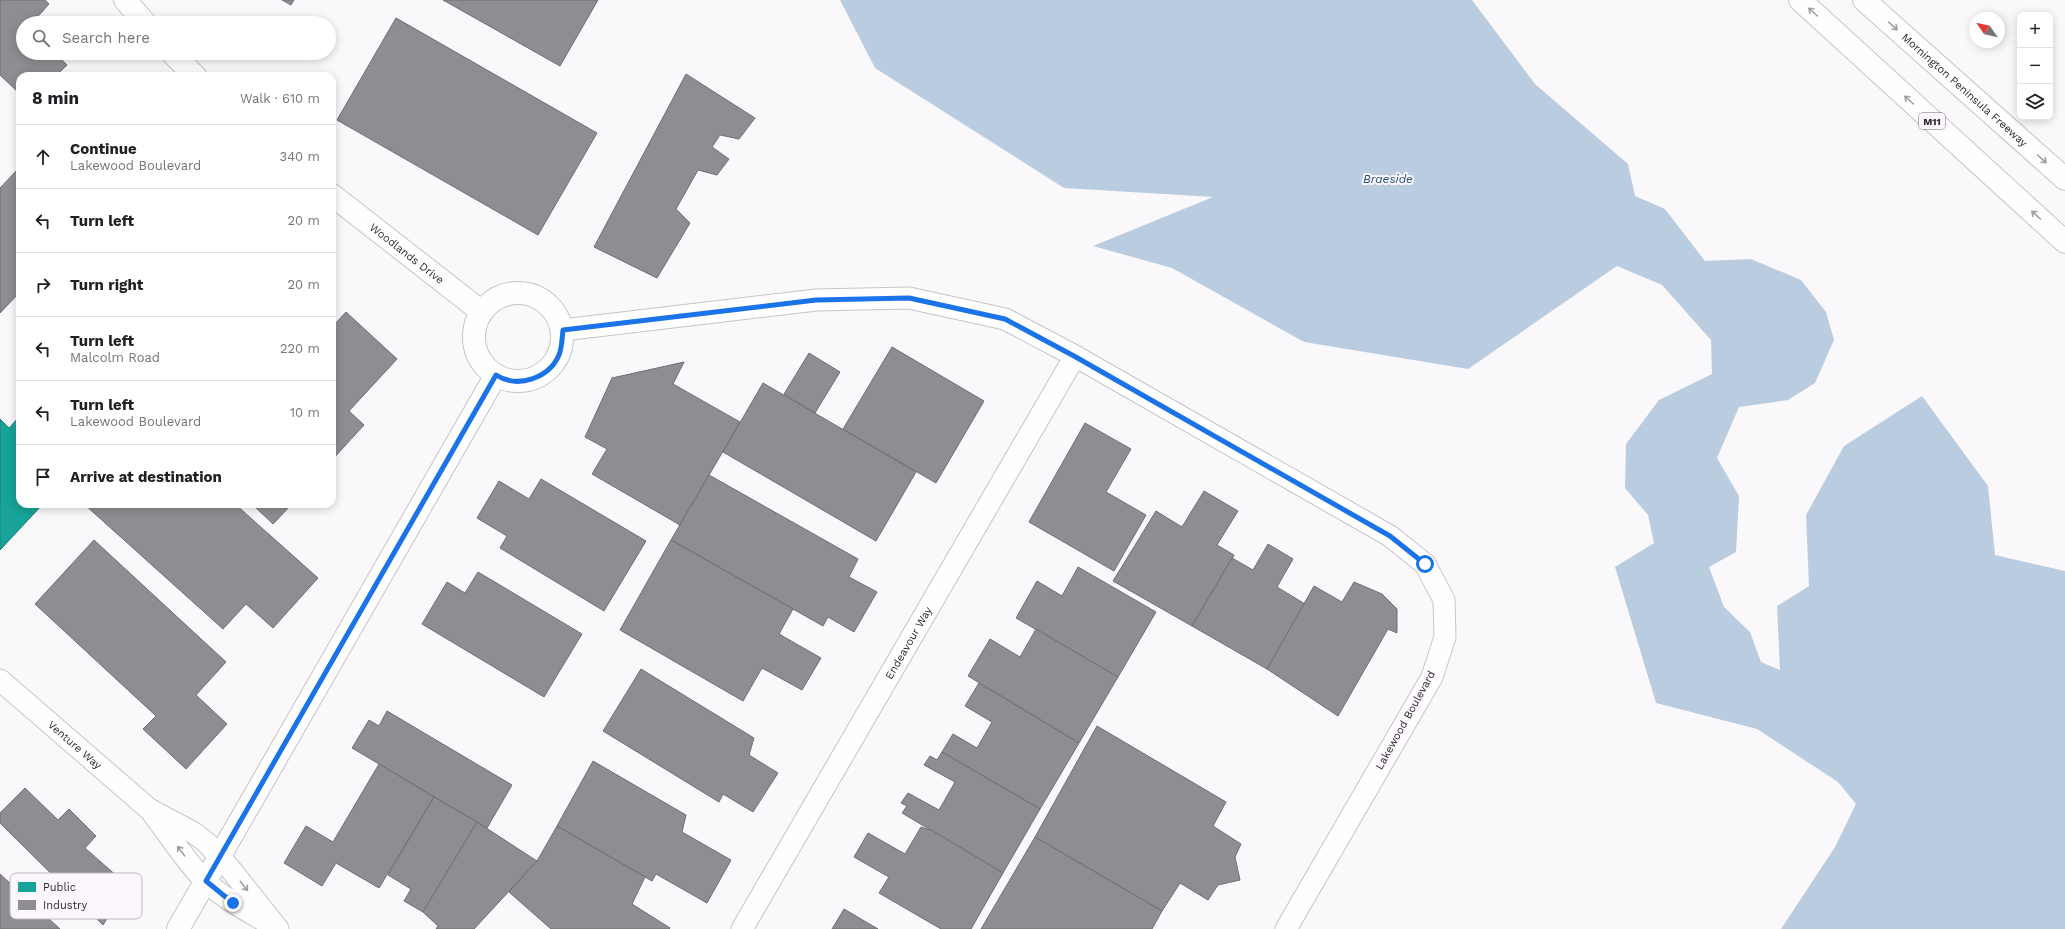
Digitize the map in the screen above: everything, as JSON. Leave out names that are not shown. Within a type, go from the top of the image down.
[{"type":"main road","points":[[125,0],[140,16]]},
{"type":"main road","name":"M11","points":[[1800,0],[2065,242]]},
{"type":"main road","name":"Mornington Peninsula Freeway","points":[[1864,0],[2065,179]]},
{"type":"main road","points":[[179,60],[191,72]]},
{"type":"main road","name":"Woodlands Drive","points":[[336,198],[482,312]]},
{"type":"main road","points":[[512,293],[526,293],[549,305],[558,317],[563,330],[562,344],[551,367],[540,376],[515,382],[496,375],[481,361],[476,349],[474,336],[477,321],[482,312],[498,298],[512,293]]},
{"type":"main road","points":[[178,929],[496,375]]},
{"type":"street","name":"Lakewood Boulevard","points":[[563,330],[816,300],[909,298],[1005,319],[1074,356],[1390,536],[1425,564],[1444,600],[1445,637],[1432,677],[1286,929]]},
{"type":"street","name":"Endeavour Way","points":[[742,929],[1074,356]]},
{"type":"street","name":"Venture Way","points":[[0,680],[149,809],[193,868],[206,881]]},
{"type":"street","name":"Venture Way","points":[[149,809],[194,833],[219,856]]},
{"type":"street","points":[[219,856],[277,928]]},
{"type":"street","points":[[206,881],[233,903],[277,928]]},
{"type":"water","name":"Braeside","points":[[840,0],[1472,0],[1535,84],[1628,164],[1635,196],[1665,209],[1705,261],[1751,259],[1801,280],[1826,312],[1834,340],[1815,383],[1788,400],[1739,407],[1717,458],[1739,496],[1736,552],[1709,567],[1724,607],[1750,632],[1761,662],[1780,670],[1777,606],[1809,586],[1806,515],[1844,446],[1922,396],[1988,486],[1995,555],[2065,571],[2065,929],[1781,929],[1835,847],[1856,804],[1838,782],[1757,729],[1656,703],[1615,567],[1654,543],[1648,515],[1625,488],[1626,444],[1659,400],[1712,374],[1711,340],[1662,285],[1617,266],[1468,369],[1304,342],[1172,268],[1093,246],[1213,197],[1064,188],[875,68]]},
{"type":"building: Public","points":[[0,419],[9,428],[16,420],[16,508],[39,508],[0,550]]},
{"type":"building: Industry","points":[[0,0],[45,0],[49,4],[38,16],[16,16],[16,60],[62,60],[67,65],[60,72],[16,72],[16,90],[0,75]]},
{"type":"building: Industry","points":[[282,0],[294,0],[291,5]]},
{"type":"building: Industry","points":[[443,0],[598,0],[560,66]]},
{"type":"building: Industry","points":[[396,18],[597,133],[538,235],[337,120]]},
{"type":"building: Industry","points":[[686,74],[755,118],[739,139],[720,135],[712,147],[729,159],[717,175],[698,170],[676,209],[690,223],[657,278],[594,247]]},
{"type":"building: Industry","points":[[16,171],[16,296],[0,313],[0,188]]},
{"type":"building: Industry","points":[[346,312],[397,359],[349,411],[364,425],[336,456],[336,323]]},
{"type":"building: Industry","points":[[892,347],[984,401],[936,483],[843,429]]},
{"type":"building: Industry","points":[[809,353],[840,372],[815,413],[784,394]]},
{"type":"building: Industry","points":[[684,362],[673,384],[740,422],[680,525],[592,474],[607,449],[585,437],[612,378]]},
{"type":"building: Industry","points":[[763,383],[916,472],[876,541],[723,452]]},
{"type":"building: Industry","points":[[1085,423],[1131,449],[1106,492],[1146,515],[1114,571],[1029,522]]},
{"type":"building: Industry","points":[[709,475],[858,559],[849,577],[877,592],[854,632],[828,617],[823,626],[671,540]]},
{"type":"building: Industry","points":[[541,479],[646,541],[604,611],[500,548],[507,536],[477,518],[499,481],[529,499]]},
{"type":"building: Industry","points":[[1204,491],[1238,511],[1217,545],[1234,555],[1192,626],[1113,581],[1156,511],[1182,527]]},
{"type":"building: Industry","points":[[88,508],[239,508],[318,578],[273,628],[246,604],[223,629]]},
{"type":"building: Industry","points":[[256,508],[288,508],[273,524]]},
{"type":"building: Industry","points":[[94,540],[226,662],[196,695],[227,724],[186,769],[143,729],[156,716],[35,604]]},
{"type":"building: Industry","points":[[671,540],[793,609],[779,634],[821,658],[802,690],[762,668],[743,701],[620,630]]},
{"type":"building: Industry","points":[[1268,544],[1293,559],[1277,587],[1305,604],[1267,669],[1192,626],[1232,558],[1253,570]]},
{"type":"building: Industry","points":[[1078,567],[1156,612],[1118,677],[1016,618],[1037,581],[1062,596]]},
{"type":"building: Industry","points":[[478,572],[582,634],[544,697],[422,624],[447,582],[465,593]]},
{"type":"building: Industry","points":[[1354,582],[1382,594],[1397,609],[1397,633],[1388,629],[1338,716],[1267,669],[1314,586],[1342,602]]},
{"type":"building: Industry","points":[[1036,629],[1118,677],[1079,743],[968,676],[990,639],[1020,657]]},
{"type":"building: Industry","points":[[641,669],[754,738],[749,755],[778,773],[753,812],[723,794],[719,802],[603,731]]},
{"type":"building: Industry","points":[[979,683],[1079,743],[1040,809],[942,752],[953,734],[977,748],[992,722],[965,706]]},
{"type":"building: Industry","points":[[387,711],[512,785],[487,828],[352,748],[369,720],[379,726]]},
{"type":"building: Industry","points":[[1097,726],[1226,802],[1213,826],[1241,844],[1235,857],[1240,880],[1218,885],[1208,900],[1180,883],[1162,911],[1035,837]]},
{"type":"building: Industry","points":[[942,752],[1040,809],[1003,873],[902,813],[907,806],[901,803],[908,793],[939,810],[955,782],[924,765],[930,756],[937,760]]},
{"type":"building: Industry","points":[[593,761],[686,815],[682,832],[731,860],[707,903],[656,874],[652,881],[557,826]]},
{"type":"building: Industry","points":[[379,764],[434,797],[379,888],[336,863],[322,886],[284,863],[306,826],[333,842]]},
{"type":"building: Industry","points":[[25,788],[58,820],[69,809],[96,836],[85,848],[113,873],[50,873],[0,823],[0,813]]},
{"type":"building: Industry","points":[[434,797],[477,822],[423,912],[404,901],[411,889],[388,875]]},
{"type":"building: Industry","points":[[477,822],[537,861],[474,929],[436,929],[438,926],[423,912]]},
{"type":"building: Industry","points":[[557,826],[645,877],[632,904],[670,928],[551,929],[509,892],[537,861]]},
{"type":"building: Industry","points":[[921,827],[933,831],[1003,873],[971,929],[941,929],[879,893],[889,877],[854,857],[868,833],[905,854]]},
{"type":"building: Industry","points":[[1035,837],[1162,911],[1152,929],[981,929]]},
{"type":"building: Industry","points":[[0,874],[10,883],[10,919],[49,919],[60,929],[0,929]]},
{"type":"building: Industry","points":[[844,909],[878,929],[832,929]]},
{"type":"building: Industry","points":[[97,919],[107,919],[103,925]]},
{"type":"route","points":[[233,903],[206,881],[496,375],[515,382],[540,376],[551,367],[558,355],[562,344],[563,330],[816,300],[909,298],[1005,319],[1074,356],[1390,536],[1425,564]]}]
